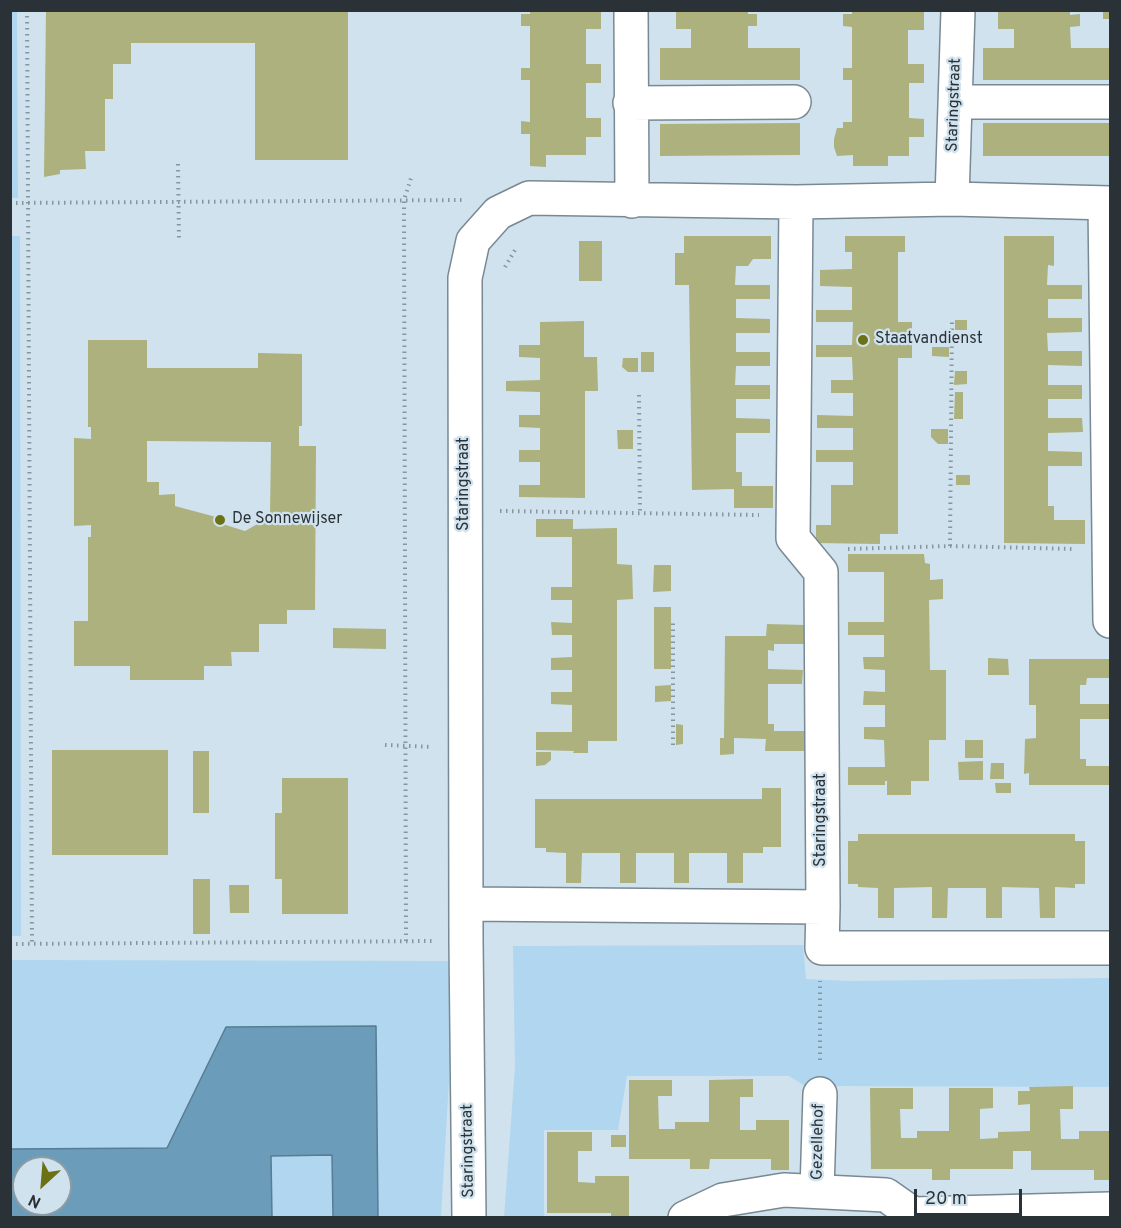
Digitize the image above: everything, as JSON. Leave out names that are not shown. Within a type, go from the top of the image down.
[{"type":"street","points":[[631,10],[632,201]]},
{"type":"street","name":"Staringstraat","points":[[952,200],[958,10]]},
{"type":"street","points":[[630,103],[794,102]]},
{"type":"street","points":[[955,102],[1110,102]]},
{"type":"street","name":"Staringstraat","points":[[469,1218],[466,941],[465,278],[473,240],[498,213],[529,198],[632,201],[952,200],[1108,203],[1110,621]]},
{"type":"street","name":"Staringstraat","points":[[795,202],[793,537],[821,572],[822,948]]},
{"type":"street","points":[[466,904],[823,907]]},
{"type":"street","points":[[822,948],[1110,948]]},
{"type":"street","name":"Gezellehof","points":[[817,1191],[820,1094]]},
{"type":"street","name":"Gezellehof","points":[[685,1218],[723,1200],[784,1190],[886,1195],[913,1214],[1110,1209]]},
{"type":"path","points":[[27,10],[32,944]]},
{"type":"path","points":[[178,164],[179,242]]},
{"type":"path","points":[[406,941],[404,200],[412,175]]},
{"type":"path","points":[[10,203],[462,200],[498,213]]},
{"type":"path","points":[[950,546],[951,318]]},
{"type":"path","points":[[639,395],[640,513]]},
{"type":"path","points":[[465,511],[793,514]]},
{"type":"path","points":[[803,550],[950,546],[1108,550]]},
{"type":"path","points":[[673,621],[673,745]]},
{"type":"path","points":[[385,745],[466,748]]},
{"type":"path","points":[[10,944],[466,941]]},
{"type":"path","points":[[820,1094],[822,948]]},
{"type":"shaded area","points":[[10,11],[17,11],[18,198],[10,198]]},
{"type":"shaded area","points":[[10,236],[20,236],[21,936],[10,936]]},
{"type":"shaded area","points":[[803,945],[806,979],[850,981],[1110,978],[1110,1087],[805,1086],[789,1076],[627,1076],[618,1130],[544,1130],[544,1217],[504,1218],[515,1066],[513,946]]},
{"type":"shaded area","points":[[10,960],[456,961],[441,1217],[378,1217],[376,1027],[226,1027],[167,1149],[11,1149]]},
{"type":"shaded area","points":[[376,1026],[378,1217],[333,1217],[332,1155],[271,1156],[272,1217],[11,1217],[11,1149],[167,1148],[226,1027]]},
{"type":"shaded area","points":[[332,1155],[333,1217],[272,1217],[271,1156]]},
{"type":"building","points":[[46,10],[348,10],[348,160],[255,160],[255,43],[131,43],[131,64],[113,64],[113,99],[105,99],[105,151],[85,151],[86,169],[60,170],[60,174],[44,177]]},
{"type":"building","points":[[530,10],[601,10],[601,29],[586,29],[586,64],[601,64],[601,83],[586,83],[586,118],[601,118],[601,137],[586,137],[586,155],[546,155],[546,167],[530,166],[530,134],[521,134],[521,121],[530,122],[530,80],[521,80],[521,68],[530,68],[530,26],[521,26],[521,14],[530,14]]},
{"type":"building","points":[[748,10],[748,14],[757,14],[757,26],[748,26],[748,48],[800,48],[800,80],[660,80],[660,48],[691,48],[691,29],[676,29],[676,11]]},
{"type":"building","points":[[852,10],[924,11],[924,30],[908,30],[908,64],[924,64],[924,83],[909,83],[909,118],[924,119],[924,137],[909,137],[909,156],[888,156],[888,166],[853,166],[853,155],[837,156],[834,147],[837,128],[843,128],[843,122],[852,122],[852,80],[843,80],[843,68],[852,68],[852,27],[843,26],[843,14],[852,14]]},
{"type":"building","points":[[1070,10],[1070,15],[1080,14],[1080,26],[1070,27],[1071,48],[1110,48],[1110,80],[983,80],[983,48],[1014,48],[1014,29],[998,29],[998,11]]},
{"type":"building","points":[[1103,10],[1110,10],[1110,19],[1103,19]]},
{"type":"building","points":[[800,123],[800,155],[660,156],[660,124]]},
{"type":"building","points":[[983,123],[1110,123],[1110,156],[983,156]]},
{"type":"building","points":[[684,236],[771,236],[771,259],[753,259],[748,266],[736,266],[735,285],[770,285],[770,299],[736,299],[736,318],[770,319],[770,333],[736,333],[736,352],[770,352],[770,366],[736,366],[735,385],[770,385],[770,399],[736,399],[736,418],[770,419],[770,433],[736,433],[736,472],[742,472],[742,486],[773,486],[773,508],[734,508],[734,489],[692,490],[689,285],[675,285],[675,253],[684,253]]},
{"type":"building","points":[[845,236],[905,236],[905,252],[898,252],[898,322],[912,322],[912,358],[898,358],[898,534],[880,534],[880,544],[816,543],[816,525],[831,525],[831,485],[853,485],[853,462],[816,462],[816,450],[853,450],[853,428],[817,428],[817,415],[853,416],[853,393],[831,393],[831,380],[853,380],[852,357],[816,357],[816,345],[852,345],[853,322],[816,322],[816,310],[852,310],[852,287],[820,286],[820,270],[852,269],[852,252],[845,252]]},
{"type":"building","points":[[1004,236],[1054,236],[1054,266],[1048,265],[1047,285],[1082,285],[1082,299],[1048,299],[1048,318],[1082,318],[1082,332],[1047,333],[1048,351],[1082,351],[1082,366],[1048,365],[1048,385],[1082,385],[1082,399],[1048,399],[1048,418],[1082,418],[1083,432],[1048,433],[1048,451],[1082,452],[1082,466],[1048,466],[1048,506],[1054,506],[1054,520],[1085,520],[1085,544],[1004,543]]},
{"type":"building","points":[[579,241],[602,241],[602,281],[579,281]]},
{"type":"building","points":[[955,320],[967,320],[967,330],[955,330]]},
{"type":"building","points":[[584,321],[584,357],[597,357],[598,391],[585,391],[585,498],[519,497],[519,485],[540,485],[540,462],[519,462],[519,450],[540,450],[540,428],[519,427],[519,415],[540,415],[540,392],[506,391],[506,381],[540,380],[540,358],[519,357],[519,345],[540,345],[540,322]]},
{"type":"building","points":[[88,340],[147,340],[147,368],[258,368],[258,353],[302,354],[302,426],[299,426],[299,446],[316,446],[315,610],[287,610],[287,624],[259,624],[259,652],[231,652],[232,666],[204,666],[204,680],[130,680],[130,666],[74,666],[74,621],[88,621],[88,537],[91,537],[91,525],[74,526],[74,438],[91,439],[91,427],[88,427]],"holes":[[[147,441],[271,442],[270,517],[245,531],[216,522],[216,517],[175,506],[175,494],[159,495],[159,482],[147,482]]]},
{"type":"building","points":[[932,347],[949,347],[949,357],[932,356]]},
{"type":"building","points":[[641,352],[654,352],[654,372],[641,372]]},
{"type":"building","points":[[623,358],[638,358],[638,372],[628,372],[622,367]]},
{"type":"building","points":[[955,371],[967,371],[967,384],[954,385]]},
{"type":"building","points":[[955,392],[963,392],[963,419],[954,419]]},
{"type":"building","points":[[931,429],[948,429],[948,444],[938,444],[931,437]]},
{"type":"building","points":[[617,430],[633,430],[633,449],[618,449]]},
{"type":"building","points":[[956,475],[970,475],[970,485],[956,485]]},
{"type":"building","points":[[536,519],[573,519],[573,529],[617,528],[617,564],[632,565],[633,599],[617,600],[617,741],[588,741],[588,753],[536,750],[536,732],[572,732],[572,705],[551,704],[551,692],[572,692],[572,670],[551,670],[551,658],[572,657],[572,635],[552,635],[551,622],[572,623],[572,600],[551,600],[551,587],[572,587],[572,537],[536,537]]},
{"type":"building","points":[[848,554],[924,554],[925,563],[930,564],[930,580],[943,579],[943,599],[929,600],[930,670],[946,670],[946,740],[929,740],[929,781],[911,781],[911,795],[887,795],[887,781],[885,785],[848,785],[848,767],[885,767],[884,740],[864,739],[864,727],[885,727],[885,705],[863,705],[864,691],[885,692],[885,670],[864,669],[863,657],[884,657],[884,635],[848,635],[848,622],[884,622],[884,572],[848,572]]},
{"type":"building","points":[[654,565],[671,565],[671,591],[653,592]]},
{"type":"building","points":[[654,607],[671,607],[671,669],[654,669]]},
{"type":"building","points":[[767,624],[805,625],[805,644],[774,644],[774,651],[768,650],[768,669],[803,670],[802,684],[768,684],[768,724],[774,724],[774,731],[805,731],[805,751],[765,751],[766,739],[734,738],[734,754],[720,755],[720,738],[724,738],[725,636],[766,636]]},
{"type":"building","points":[[333,628],[386,629],[386,649],[333,648]]},
{"type":"building","points":[[988,658],[1008,659],[1009,675],[988,675]]},
{"type":"building","points":[[1029,659],[1110,659],[1110,678],[1087,678],[1086,685],[1080,685],[1080,704],[1110,704],[1110,719],[1080,719],[1080,759],[1086,759],[1086,766],[1110,766],[1110,785],[1029,785],[1029,773],[1024,774],[1025,739],[1036,738],[1036,705],[1029,705]]},
{"type":"building","points":[[671,685],[671,701],[655,702],[655,686]]},
{"type":"building","points":[[676,724],[683,725],[683,744],[676,745]]},
{"type":"building","points":[[965,740],[983,740],[983,758],[965,758]]},
{"type":"building","points":[[52,750],[168,750],[168,855],[52,855]]},
{"type":"building","points":[[193,751],[209,751],[209,813],[193,813]]},
{"type":"building","points":[[536,752],[551,752],[551,760],[545,765],[536,766]]},
{"type":"building","points":[[983,761],[983,780],[959,780],[958,762]]},
{"type":"building","points":[[991,763],[1004,763],[1004,779],[990,779]]},
{"type":"building","points":[[282,778],[348,778],[348,914],[282,914],[282,879],[275,879],[275,813],[282,813]]},
{"type":"building","points":[[995,783],[1011,783],[1011,793],[996,793]]},
{"type":"building","points":[[762,788],[781,788],[781,847],[763,847],[763,853],[743,853],[743,883],[727,883],[727,853],[689,853],[689,883],[674,883],[674,853],[636,853],[636,883],[620,883],[620,853],[582,853],[581,883],[566,883],[566,853],[546,852],[546,848],[535,848],[535,799],[762,799]]},
{"type":"building","points":[[858,834],[1075,834],[1075,841],[1085,841],[1085,884],[1075,884],[1075,888],[1055,887],[1055,918],[1040,918],[1039,888],[1002,887],[1002,918],[986,918],[986,888],[948,888],[947,918],[932,918],[932,887],[894,888],[894,918],[878,918],[878,888],[848,884],[848,841],[858,841]]},
{"type":"building","points":[[193,879],[210,879],[210,934],[193,934]]},
{"type":"building","points":[[229,885],[249,885],[249,913],[230,913]]},
{"type":"building","points":[[753,1079],[753,1097],[740,1097],[740,1130],[756,1130],[756,1120],[789,1120],[789,1170],[771,1170],[771,1159],[710,1159],[709,1169],[690,1169],[690,1159],[629,1159],[629,1080],[672,1080],[672,1096],[658,1096],[659,1129],[675,1129],[675,1122],[709,1122],[709,1080]]},
{"type":"building","points":[[1073,1086],[1073,1109],[1060,1109],[1061,1139],[1079,1139],[1079,1131],[1110,1131],[1110,1180],[1094,1180],[1094,1170],[1031,1170],[1031,1151],[1013,1151],[1013,1169],[950,1169],[950,1180],[932,1180],[932,1169],[871,1169],[870,1088],[913,1088],[913,1109],[900,1109],[901,1138],[917,1138],[917,1131],[949,1131],[949,1088],[993,1088],[993,1108],[980,1109],[980,1139],[998,1138],[998,1132],[1030,1131],[1030,1104],[1018,1105],[1018,1091],[1030,1091],[1029,1087]]},
{"type":"building","points":[[547,1132],[592,1132],[592,1151],[578,1151],[578,1182],[595,1183],[595,1176],[629,1176],[629,1218],[611,1218],[611,1213],[547,1213]]},
{"type":"building","points":[[611,1135],[626,1135],[626,1147],[611,1147]]},
{"type":"place","name":"Staatvandienst","points":[[863,340]]},
{"type":"place","name":"De Sonnewijser","points":[[220,520]]}]
